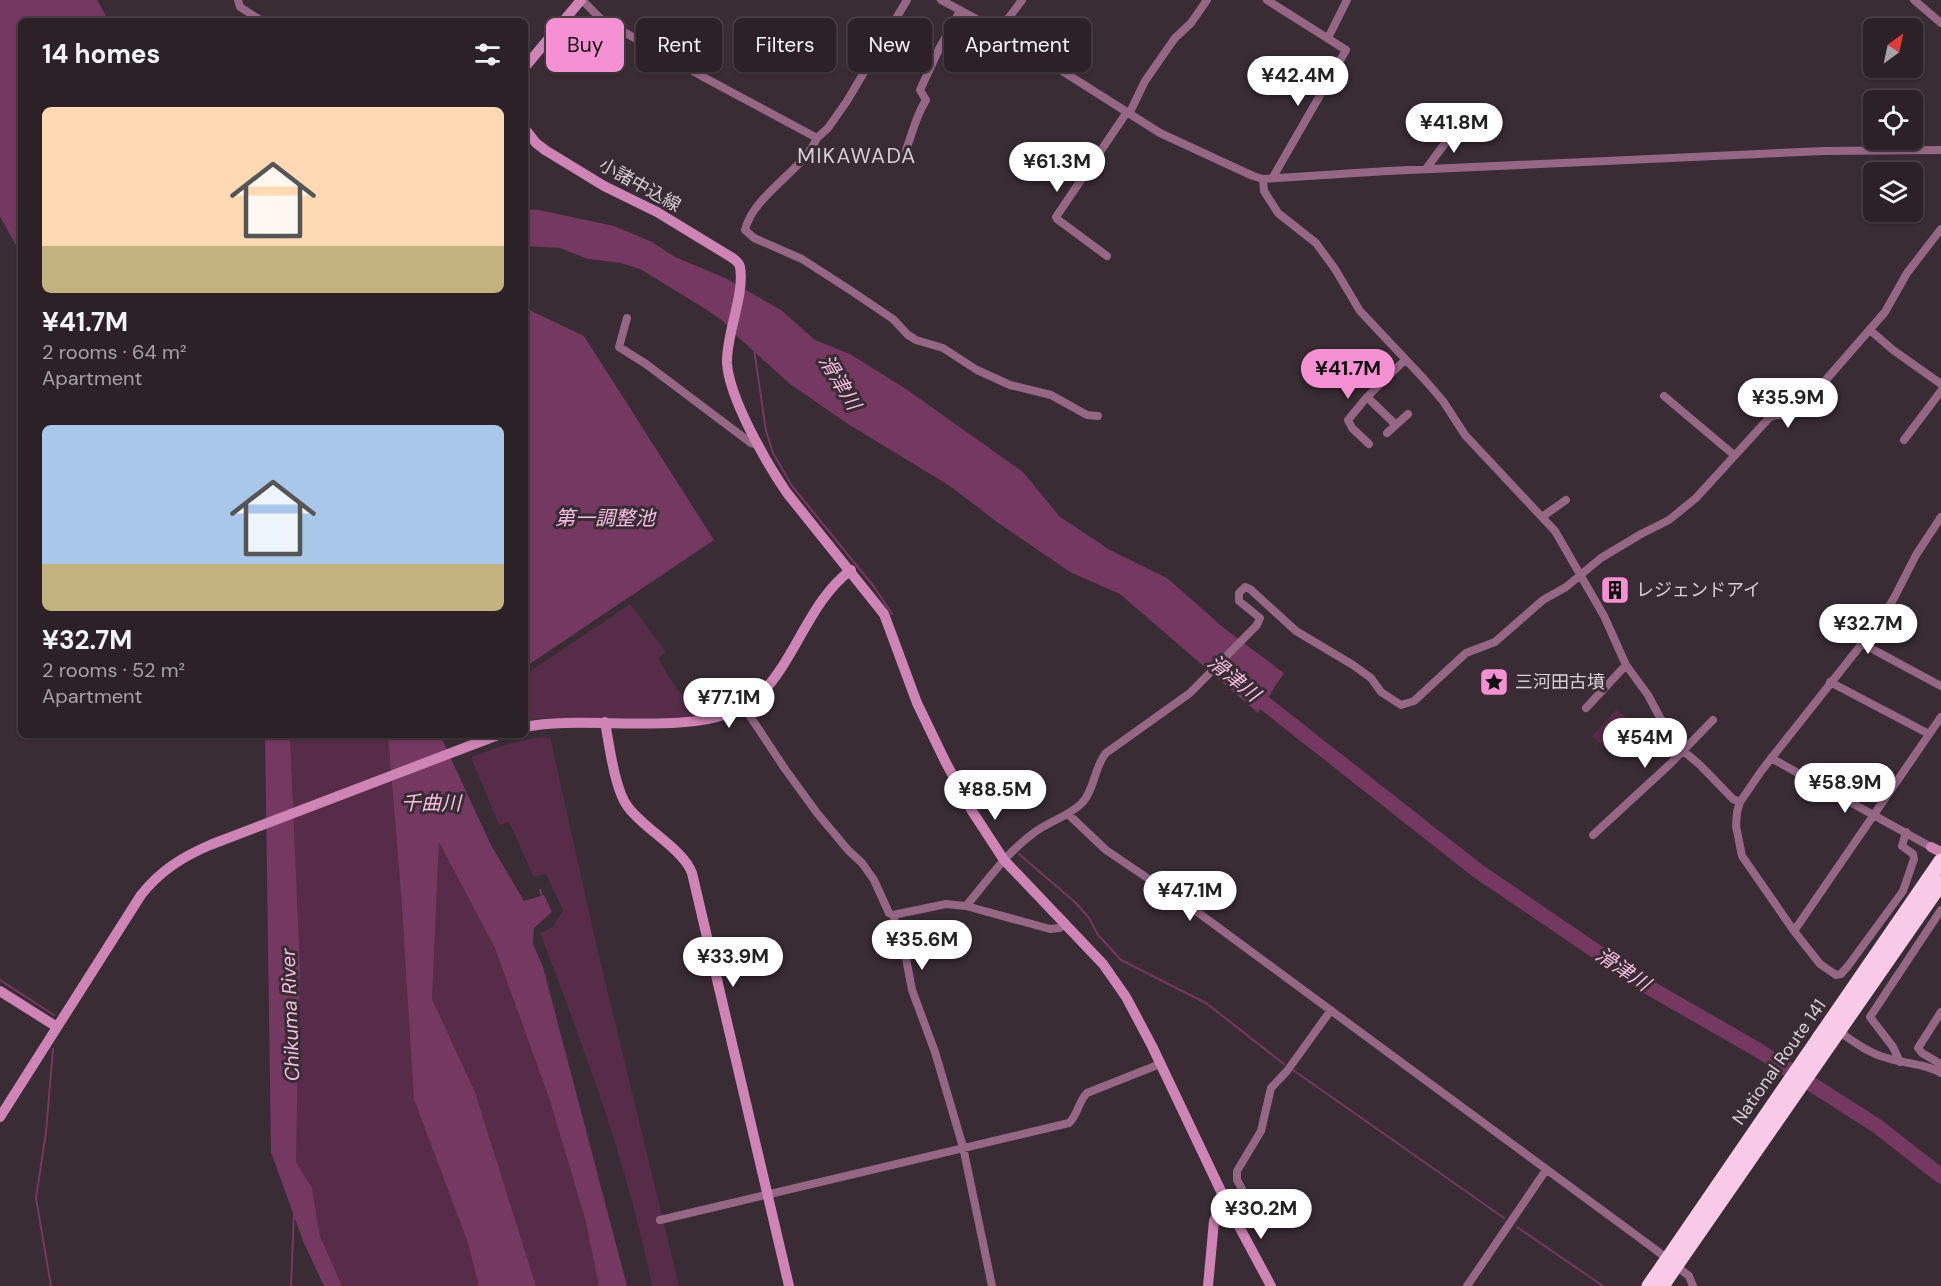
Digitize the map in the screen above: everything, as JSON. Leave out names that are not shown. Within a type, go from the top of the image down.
[{"type":"highway","name":"National Route 141","points":[[1649,1286],[1667,1268],[1829,1037],[1941,861]]},
{"type":"highway","name":"National Route 141","points":[[1829,1037],[1864,996],[1941,883]]},
{"type":"highway","name":"National Route 141","points":[[1662,1286],[1667,1268]]},
{"type":"street","points":[[238,0],[240,7],[257,18]]},
{"type":"street","points":[[528,63],[581,0],[601,19],[817,138]]},
{"type":"street","points":[[907,0],[847,101],[828,128],[751,216],[745,230],[765,244],[802,259],[893,319],[916,340],[939,346],[978,370],[1010,385],[1051,395],[1087,415],[1098,416]]},
{"type":"street","points":[[941,0],[974,18]]},
{"type":"street","points":[[1009,18],[1022,0]]},
{"type":"street","points":[[1107,256],[1068,229],[1056,217],[1126,112],[1131,110],[1145,81],[1175,38],[1191,23],[1207,0]]},
{"type":"street","points":[[1268,0],[1346,50],[1273,177]]},
{"type":"street","points":[[1328,38],[1347,0]]},
{"type":"street","points":[[1914,0],[1941,23]]},
{"type":"street","points":[[902,160],[910,141],[917,113],[926,100],[920,90],[960,11]]},
{"type":"street","points":[[1063,72],[1160,132],[1252,176],[1263,179],[1823,151],[1941,150]]},
{"type":"street","points":[[1426,170],[1460,123]]},
{"type":"street","name":"小諸中込線","points":[[528,133],[545,150],[604,186],[657,212],[738,262],[740,286],[727,361],[732,385],[759,445]]},
{"type":"street","points":[[1263,179],[1262,186],[1273,206],[1285,219],[1316,243],[1360,310],[1443,401],[1465,435],[1555,531],[1604,616],[1626,665],[1648,694],[1673,742],[1700,765],[1733,799],[1740,802]]},
{"type":"street","points":[[966,906],[1010,852],[1035,832],[1068,814],[1084,801],[1106,753],[1190,693],[1257,625],[1260,618],[1239,601],[1239,593],[1245,587],[1296,630],[1371,678],[1381,692],[1401,705],[1414,701],[1462,656],[1491,645],[1543,600],[1566,587],[1588,567],[1668,520],[1696,498],[1768,418],[1773,415],[1788,416],[1798,412],[1886,312],[1907,273],[1941,230]]},
{"type":"street","points":[[627,318],[620,347],[751,443],[759,445],[774,474],[788,493],[884,614],[917,703],[972,811],[1004,860],[1092,952],[1126,997],[1228,1206],[1271,1286]]},
{"type":"street","points":[[1870,330],[1893,350],[1941,384]]},
{"type":"street","points":[[1369,444],[1352,428],[1348,420],[1367,397],[1405,360]]},
{"type":"street","points":[[1904,440],[1941,391]]},
{"type":"street","points":[[1664,396],[1734,455]]},
{"type":"street","points":[[1367,397],[1396,425]]},
{"type":"street","points":[[1388,433],[1408,414]]},
{"type":"street","points":[[1542,517],[1566,500]]},
{"type":"street","points":[[1906,832],[1902,846],[1913,854],[1914,859],[1906,885],[1874,932],[1841,974],[1836,975],[1820,964],[1742,856],[1736,826],[1737,812],[1740,802],[1771,758],[1880,621],[1916,555],[1941,517]]},
{"type":"street","points":[[528,727],[605,722],[704,721],[731,714],[760,694],[773,679],[826,593],[850,570]]},
{"type":"street","points":[[1861,643],[1941,686]]},
{"type":"street","points":[[1586,708],[1626,665]]},
{"type":"street","points":[[1830,682],[1929,734]]},
{"type":"street","points":[[744,707],[784,769],[817,813],[862,863],[874,880],[889,913],[893,915],[905,953],[912,990],[935,1052],[963,1147],[992,1286]]},
{"type":"street","points":[[1794,931],[1941,717]]},
{"type":"street","points":[[1593,835],[1683,752],[1713,720]]},
{"type":"street","points":[[605,722],[623,800],[641,821],[686,861],[692,873],[789,1286]]},
{"type":"street","points":[[0,1117],[115,934],[149,885],[177,861],[219,842],[490,738]]},
{"type":"street","points":[[1771,758],[1936,849]]},
{"type":"street","points":[[1068,814],[1098,844],[1196,910],[1656,1250],[1689,1276],[1693,1286]]},
{"type":"street","points":[[893,915],[946,904],[966,906],[1050,929],[1060,928],[1064,924]]},
{"type":"street","points":[[1900,1062],[1893,1047],[1870,1017],[1941,910]]},
{"type":"street","points":[[0,991],[57,1028]]},
{"type":"street","points":[[1208,1286],[1214,1221],[1218,1212],[1241,1195],[1242,1189],[1237,1171],[1261,1131],[1271,1088],[1287,1071],[1331,1011]]},
{"type":"street","points":[[1829,1037],[1900,1062],[1916,1063],[1940,1072],[1939,1063],[1918,1048],[1941,1012]]},
{"type":"street","points":[[660,1220],[1069,1123],[1074,1118],[1087,1092],[1160,1064]]},
{"type":"street","points":[[1467,1286],[1546,1170]]},
{"type":"shaded area","points":[[630,604],[666,652],[658,658],[666,672],[683,696],[703,710],[702,716],[542,718],[528,720],[528,673]]},
{"type":"shaded area","points":[[1617,709],[1632,724],[1608,751],[1592,736]]},
{"type":"shaded area","points":[[550,737],[599,956],[679,1286],[652,1286],[618,1151],[540,933],[553,927],[563,910],[546,874],[534,877],[509,822],[499,825],[472,760],[472,757],[510,744]]},
{"type":"shaded area","points":[[290,738],[388,738],[402,906],[467,1240],[479,1286],[342,1286],[320,1236],[312,1188],[296,1162],[300,966]]},
{"type":"shaded area","points":[[439,840],[495,948],[550,1101],[586,1222],[599,1286],[536,1286],[475,1092],[432,999]]},
{"type":"water","points":[[0,0],[97,0],[107,18],[18,18],[18,249],[0,216]]},
{"type":"water","points":[[528,209],[614,226],[652,242],[675,257],[725,278],[781,310],[815,340],[850,354],[906,389],[1023,472],[1060,517],[1110,550],[1167,578],[1225,629],[1284,673],[1258,713],[1120,594],[1070,572],[997,522],[950,486],[848,424],[790,384],[723,321],[704,308],[640,269],[621,263],[588,259],[560,248],[528,246]]},
{"type":"water","name":"第一調整池","points":[[528,309],[584,336],[714,540],[528,665]]},
{"type":"water","name":"Chikuma River","points":[[265,738],[290,738],[300,966],[296,1162],[312,1188],[320,1236],[342,1286],[324,1286],[303,1241],[271,1152]]},
{"type":"water","name":"千曲川","points":[[388,738],[441,738],[491,845],[524,901],[544,895],[552,912],[534,928],[533,944],[543,967],[627,1286],[599,1286],[586,1222],[550,1101],[495,948],[439,842],[432,999],[475,1092],[536,1286],[479,1286],[467,1240],[414,1099]]},
{"type":"waterway","points":[[754,349],[766,431],[773,453],[792,486],[875,588],[892,614]]},
{"type":"waterway","name":"滑津川","points":[[1249,691],[1478,871],[1650,988],[1758,1050],[1877,1126],[1941,1176]]},
{"type":"waterway","points":[[1019,854],[1076,903],[1089,918],[1098,935],[1121,960],[1206,1003],[1284,1064]]},
{"type":"waterway","points":[[540,890],[542,896]]},
{"type":"waterway","points":[[0,980],[54,1015]]},
{"type":"waterway","points":[[51,1286],[36,1198],[46,1132],[53,1049]]},
{"type":"waterway","points":[[1293,1070],[1504,1218]]},
{"type":"waterway","points":[[291,1286],[294,1214]]},
{"type":"waterway","points":[[1517,1227],[1603,1286]]},
{"type":"place","name":"レジェンドアイ","points":[[1615,590]]},
{"type":"place","name":"三河田古墳","points":[[1494,682]]},
{"type":"district","name":"MIKAWADA","points":[[857,156]]}]
